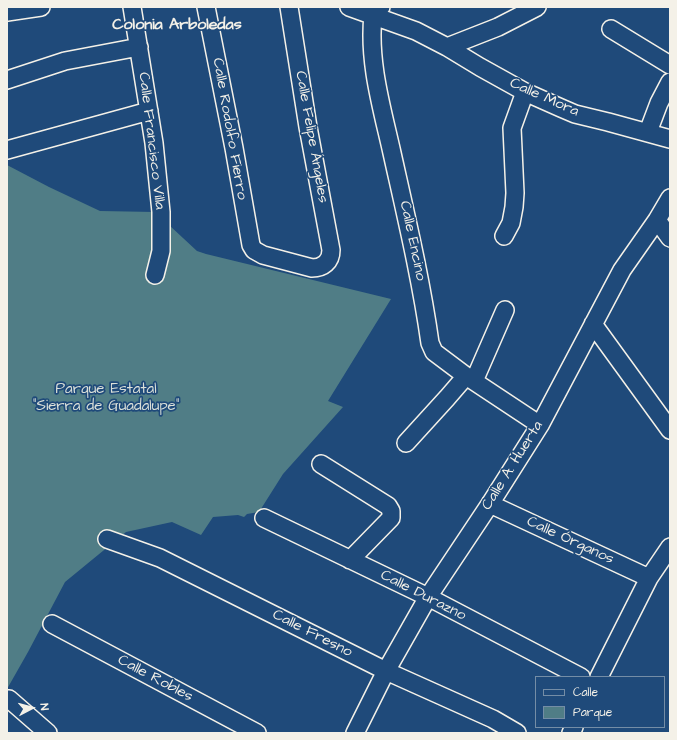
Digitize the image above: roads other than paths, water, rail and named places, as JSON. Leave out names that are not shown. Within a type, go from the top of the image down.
[{"type":"street","points":[[7,12],[41,7]]},
{"type":"street","name":"Calle Francisco Villa","points":[[132,7],[154,143],[160,212],[161,251],[155,275]]},
{"type":"street","name":"Calle Rodolfo Fierro","points":[[206,7],[234,148],[249,240],[254,250],[263,255],[312,268],[318,268],[324,265]]},
{"type":"street","name":"Calle Felipe Ángeles","points":[[289,7],[308,127],[331,250],[329,259],[324,265]]},
{"type":"street","name":"Calle Mora","points":[[349,7],[377,11],[447,47],[524,92],[575,114],[670,139]]},
{"type":"street","points":[[447,47],[498,27],[537,7]]},
{"type":"street","name":"Calle Encino","points":[[377,11],[372,48],[377,87],[421,282],[430,343],[434,352],[540,425]]},
{"type":"street","points":[[611,29],[670,65]]},
{"type":"street","points":[[7,80],[65,61],[138,47]]},
{"type":"street","points":[[648,132],[659,103],[670,82]]},
{"type":"street","points":[[504,236],[511,223],[514,207],[515,192],[512,128],[524,92]]},
{"type":"street","points":[[7,150],[149,111]]},
{"type":"street","name":"Calle A. Huerta","points":[[355,733],[386,671],[428,597],[490,504],[540,425],[622,270],[657,220],[670,198]]},
{"type":"street","points":[[657,220],[670,238]]},
{"type":"street","points":[[406,443],[447,398],[470,378],[505,310]]},
{"type":"street","points":[[593,324],[670,430]]},
{"type":"street","points":[[321,464],[388,506],[391,511],[391,518],[350,560]]},
{"type":"street","name":"Calle Órganos","points":[[490,504],[650,578]]},
{"type":"street","name":"Calle Durazno","points":[[264,518],[428,597],[579,676]]},
{"type":"street","name":"Calle Fresno","points":[[107,539],[160,558],[386,671],[493,720],[517,733]]},
{"type":"street","points":[[600,676],[650,578],[670,547]]},
{"type":"street","name":"Calle Robles","points":[[52,624],[257,733]]},
{"type":"street","points":[[9,699],[48,733]]},
{"type":"district","name":"Colonia Arboledas","points":[[177,26]]},
{"type":"park label","name":"Parque Estatal \"Sierra de Guadalupe\"","points":[[106,398]]}]
